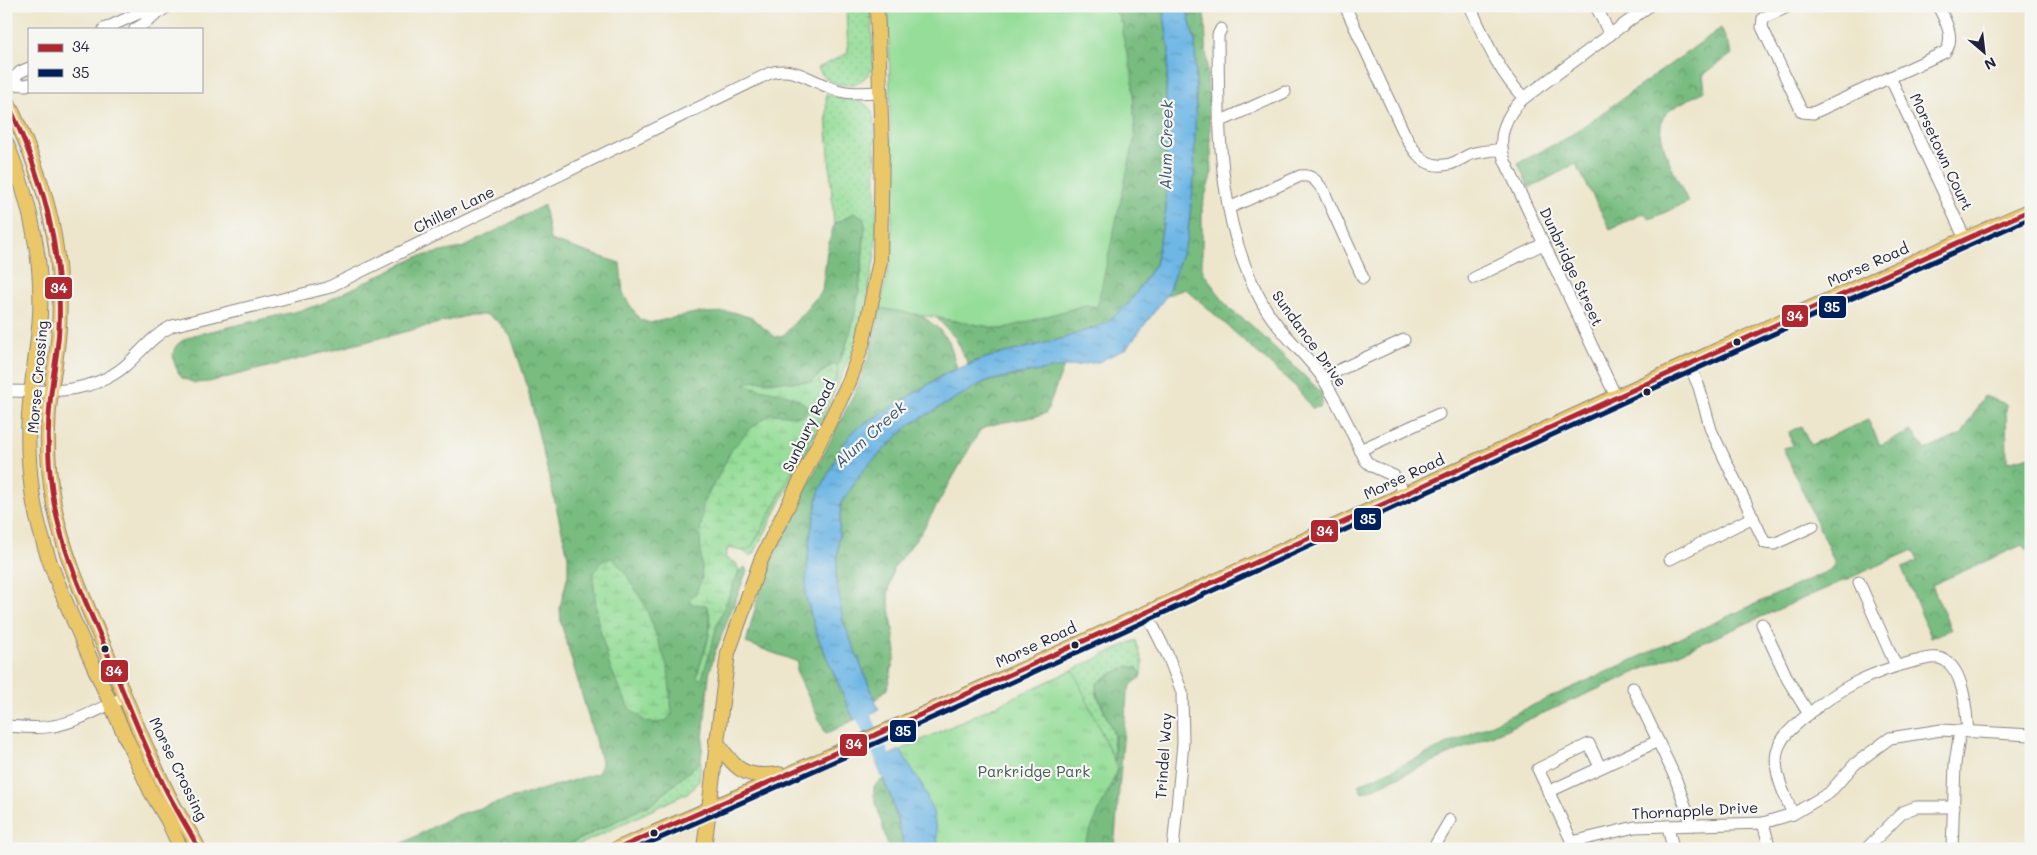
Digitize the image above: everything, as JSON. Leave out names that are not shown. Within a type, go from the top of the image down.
[{"type":"main road","name":"Sunbury Road","points":[[704,849],[728,653],[758,569],[850,380],[864,342],[880,261],[878,6]]},
{"type":"main road","name":"Morse Crossing","points":[[6,98],[38,170],[52,220],[57,251],[60,314],[42,391],[29,417],[32,491],[37,521],[54,579],[151,792],[168,821],[181,849]]},
{"type":"main road","name":"Morse Crossing","points":[[6,142],[25,195],[37,249],[42,391],[48,424],[49,461],[55,506],[74,574],[125,696],[174,804],[199,849]]},
{"type":"main road","name":"Morse Road","points":[[616,849],[835,753],[2031,210]]},
{"type":"main road","points":[[716,741],[731,762],[742,771],[760,776],[792,772]]},
{"type":"main road","name":"Morse Road","points":[[642,849],[708,809]]},
{"type":"street","points":[[137,28],[158,12],[170,6]]},
{"type":"street","points":[[1345,6],[1414,151],[1423,162],[1436,166],[1450,164],[1472,154],[1502,149],[1502,135],[1506,121],[1513,108],[1650,6]]},
{"type":"street","points":[[1470,6],[1492,55],[1511,85],[1524,98]]},
{"type":"street","points":[[1596,6],[1610,35]]},
{"type":"street","points":[[1789,6],[1763,18],[1762,27],[1802,112],[1813,113],[1945,52],[1949,47],[1949,29],[1938,6]]},
{"type":"street","points":[[106,28],[139,14],[158,12]]},
{"type":"street","name":"Sundance Drive","points":[[1221,29],[1218,35],[1219,122],[1222,168],[1240,254],[1272,319],[1322,378],[1366,461],[1372,466],[1394,476],[1406,494]]},
{"type":"street","points":[[8,85],[20,72],[28,68]]},
{"type":"street","name":"Chiller Lane","points":[[6,391],[80,388],[99,383],[120,370],[158,334],[172,326],[327,288],[770,73],[781,70],[792,71],[843,92],[880,92]]},
{"type":"street","name":"Morsetown Court","points":[[1890,77],[1965,239]]},
{"type":"street","points":[[8,85],[28,84]]},
{"type":"street","points":[[1219,122],[1284,92]]},
{"type":"street","name":"Dunbridge Street","points":[[1502,149],[1505,161],[1543,244],[1616,397]]},
{"type":"street","points":[[1229,208],[1300,176],[1305,175],[1315,179],[1324,192],[1364,278]]},
{"type":"street","points":[[1474,278],[1543,244]]},
{"type":"street","points":[[1322,378],[1404,340]]},
{"type":"street","points":[[1689,364],[1699,387],[1711,430],[1765,542],[1769,545],[1774,544],[1813,526]]},
{"type":"street","points":[[1360,450],[1439,414]]},
{"type":"street","points":[[1670,559],[1753,517]]},
{"type":"street","points":[[1859,582],[1896,666]]},
{"type":"street","name":"Trindel Way","points":[[1146,612],[1168,656],[1182,692],[1183,743],[1172,849]]},
{"type":"street","points":[[1762,624],[1788,680],[1809,714]]},
{"type":"street","points":[[1793,814],[1775,764],[1780,742],[1824,701],[1854,682],[1896,666],[1929,658],[1937,658],[1945,660],[1951,666],[1964,695],[1964,732],[1955,764],[1952,849]]},
{"type":"street","points":[[1633,688],[1675,777],[1692,825]]},
{"type":"street","points":[[6,726],[38,728],[54,726],[81,717],[125,696]]},
{"type":"street","name":"Thornapple Drive","points":[[1548,792],[1572,842],[1593,843],[1635,827],[1764,823],[1793,814],[1829,793],[1855,764],[1890,738],[1941,730],[2031,735]]},
{"type":"street","points":[[1600,767],[1589,744],[1538,769],[1548,792],[1658,741]]},
{"type":"street","points":[[1866,849],[1903,812],[1916,807],[1954,807]]},
{"type":"street","points":[[1433,849],[1450,820]]},
{"type":"street","points":[[1764,823],[1770,849]]},
{"type":"street","points":[[1668,826],[1672,849]]},
{"type":"green space","points":[[846,6],[871,6],[873,65],[862,80],[846,85],[830,81],[818,68],[848,53]]},
{"type":"green space","points":[[887,6],[1111,6],[1119,17],[1120,22],[1123,22],[1122,33],[1132,73],[1135,136],[1097,307],[1085,305],[1002,329],[880,308],[890,262],[892,223]]},
{"type":"green space","points":[[1111,6],[1161,6],[1164,14],[1169,51],[1166,93],[1166,210],[1155,264],[1130,302],[1105,324],[1061,339],[968,364],[956,339],[937,318],[1002,329],[1119,17]]},
{"type":"green space","points":[[1186,6],[1203,6],[1205,22],[1212,172],[1202,207],[1202,270],[1229,309],[1250,324],[1322,393],[1320,407],[1312,408],[1296,387],[1186,289],[1167,295],[1186,240],[1196,92],[1195,42]]},
{"type":"green space","points":[[1721,28],[1732,54],[1703,75],[1705,91],[1673,108],[1665,115],[1661,123],[1661,133],[1668,158],[1688,202],[1650,219],[1644,213],[1610,229],[1576,164],[1529,188],[1518,163],[1567,138]]},
{"type":"green space","points":[[826,94],[861,102],[871,110],[874,117],[877,223],[875,255],[857,349],[851,354],[820,425],[754,554],[750,556],[743,551],[751,547],[773,509],[819,418],[838,373],[837,365],[845,350],[859,292],[865,226],[855,213],[834,224]]},
{"type":"green space","points":[[544,205],[550,240],[620,263],[623,294],[639,319],[650,323],[695,313],[733,312],[752,318],[775,337],[784,335],[822,291],[827,251],[834,224],[855,213],[864,218],[865,226],[858,298],[850,333],[837,365],[826,369],[812,382],[754,381],[752,388],[792,396],[805,404],[810,410],[802,416],[792,416],[716,481],[707,494],[702,578],[692,604],[706,605],[710,622],[708,640],[697,676],[703,676],[717,625],[739,571],[745,567],[747,571],[714,655],[709,675],[701,761],[654,802],[560,849],[392,849],[453,816],[598,773],[602,764],[561,623],[560,607],[568,575],[568,556],[525,378],[511,337],[499,322],[487,315],[470,315],[209,382],[195,383],[182,378],[175,365],[173,355],[179,343],[194,335],[321,304],[417,257],[465,247]]},
{"type":"green space","points":[[880,308],[921,315],[939,329],[949,341],[957,368],[902,401],[819,492],[810,537],[805,594],[817,635],[854,720],[826,734],[796,671],[798,662],[746,643],[762,582],[777,547],[855,392],[870,353]]},
{"type":"green space","points":[[832,365],[837,365],[838,373],[819,418],[751,548],[743,551],[728,548],[725,558],[736,563],[739,571],[717,625],[703,676],[700,680],[697,676],[710,631],[709,613],[706,605],[692,604],[689,599],[696,593],[702,578],[700,533],[703,507],[707,495],[732,449],[751,428],[770,414],[802,416],[810,410],[796,398],[744,384],[754,381],[812,382]]},
{"type":"green space","points":[[1064,366],[1046,413],[988,426],[980,430],[921,533],[893,569],[888,595],[896,652],[887,689],[875,700],[843,621],[836,577],[841,503],[865,468],[909,425],[984,382]]},
{"type":"green space","points":[[1984,396],[2006,404],[2007,462],[2031,456],[2031,556],[2022,545],[1932,585],[1951,630],[1931,637],[1902,568],[1918,561],[1913,550],[1362,793],[1358,785],[1832,569],[1835,563],[1783,448],[1792,446],[1789,432],[1801,426],[1810,445],[1868,420],[1880,445],[1911,431],[1926,450],[1962,434]]},
{"type":"green space","points":[[612,558],[623,570],[645,605],[668,668],[672,714],[667,720],[657,723],[646,722],[629,708],[610,667],[597,618],[593,574],[602,561]]},
{"type":"green space","points":[[1136,640],[1143,663],[1142,676],[1137,668],[1096,692],[1114,734],[1115,783],[1112,786],[1107,787],[966,720]]},
{"type":"green space","points":[[1128,666],[1137,668],[1142,676],[1131,685],[1127,694],[1114,849],[939,849],[1112,786],[1115,783],[1114,734],[1096,692],[1096,684]]},
{"type":"green space","name":"Parkridge Park","points":[[1073,670],[1118,769],[1082,849],[920,849],[900,750]]},
{"type":"green space","points":[[701,761],[699,782],[689,792],[571,849],[560,849],[654,802]]},
{"type":"green space","points":[[883,779],[892,800],[905,849],[889,849],[874,796],[874,786]]},
{"type":"water","points":[[1161,6],[1186,6],[1195,42],[1194,180],[1187,240],[1167,295],[1127,348],[1098,362],[1020,374],[984,382],[909,425],[865,468],[841,503],[836,577],[843,621],[879,710],[854,720],[817,635],[805,594],[810,537],[819,492],[840,450],[853,431],[947,373],[985,358],[1061,339],[1105,324],[1130,302],[1155,264],[1166,210],[1166,93],[1169,51],[1164,14]]},
{"type":"water","points":[[900,750],[922,785],[933,812],[939,849],[905,849],[892,800],[876,762]]},
{"type":"waterway","name":"Alum Creek","points":[[855,697],[891,776]]},
{"type":"transit line","name":"34","points":[[6,99],[30,155],[39,182],[53,238],[57,267],[59,328],[48,436],[55,510],[65,548],[79,585],[147,750],[168,794],[199,849]]},
{"type":"transit line","name":"34","points":[[617,849],[971,692],[1677,369],[2031,210]]},
{"type":"transit line","name":"35","points":[[635,849],[1160,615],[1682,375],[2031,218]]}]
